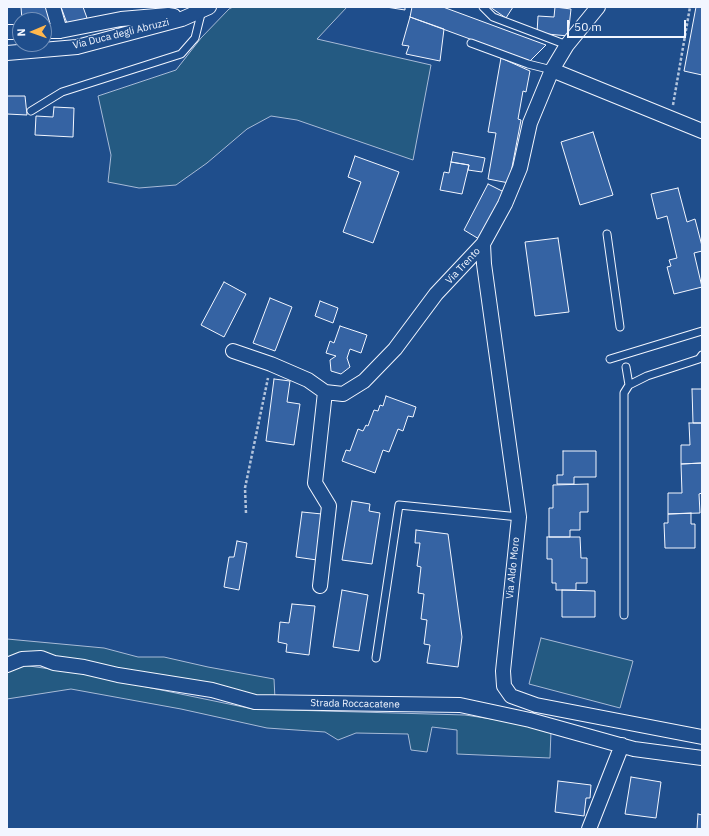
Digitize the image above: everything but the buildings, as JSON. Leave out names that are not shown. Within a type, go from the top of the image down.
[{"type":"street","points":[[53,7],[60,31]]},
{"type":"street","name":"Via Trento","points":[[325,392],[343,394],[364,381],[395,349],[436,294],[483,244],[504,204],[520,168],[530,124],[552,70],[567,45],[598,7]]},
{"type":"street","name":"Via Duca degli Abruzzi","points":[[7,53],[76,47],[182,19],[205,8]]},
{"type":"street","points":[[52,31],[60,31],[121,19],[168,15],[182,19]]},
{"type":"street","points":[[552,70],[702,131]]},
{"type":"street","name":"Via Aldo Moro","points":[[483,244],[484,264],[519,517],[503,671],[504,686],[511,696],[536,704],[702,737]]},
{"type":"street","points":[[233,351],[271,364],[308,380],[325,392],[315,483],[330,506],[320,586]]},
{"type":"street","name":"Strada Roccacatene","points":[[7,665],[22,659],[40,658],[54,663],[84,667],[118,675],[212,690],[255,702],[460,706],[530,720],[622,745],[702,758]]},
{"type":"street","points":[[589,829],[622,745]]},
{"type":"lane","points":[[483,7],[493,18],[567,45]]},
{"type":"lane","points":[[31,112],[62,92],[181,54],[195,38],[205,8]]},
{"type":"lane","points":[[471,43],[528,64],[552,70]]},
{"type":"lane","points":[[607,234],[620,328]]},
{"type":"lane","points":[[610,359],[702,331]]},
{"type":"lane","points":[[624,615],[624,393],[629,385],[647,376],[699,359],[702,355]]},
{"type":"lane","points":[[626,367],[629,385]]},
{"type":"lane","points":[[376,658],[399,505],[519,517]]},
{"type":"path","points":[[670,119],[690,7]]},
{"type":"path","points":[[246,513],[245,488],[271,364]]},
{"type":"shaded area","points":[[233,7],[347,7],[317,39],[431,65],[413,160],[297,120],[271,116],[247,129],[207,163],[176,185],[139,188],[108,182],[111,155],[98,96],[176,70],[201,38],[229,9]]},
{"type":"shaded area","points":[[541,638],[633,661],[620,708],[529,684]]},
{"type":"shaded area","points":[[7,639],[104,648],[138,657],[164,657],[274,679],[275,699],[254,696],[213,684],[7,661]]},
{"type":"shaded area","points":[[22,665],[79,673],[253,709],[465,715],[518,723],[551,731],[550,758],[457,754],[457,730],[432,727],[427,752],[411,750],[408,734],[356,733],[338,740],[325,732],[267,728],[181,709],[71,689],[7,699],[7,670]]}]
